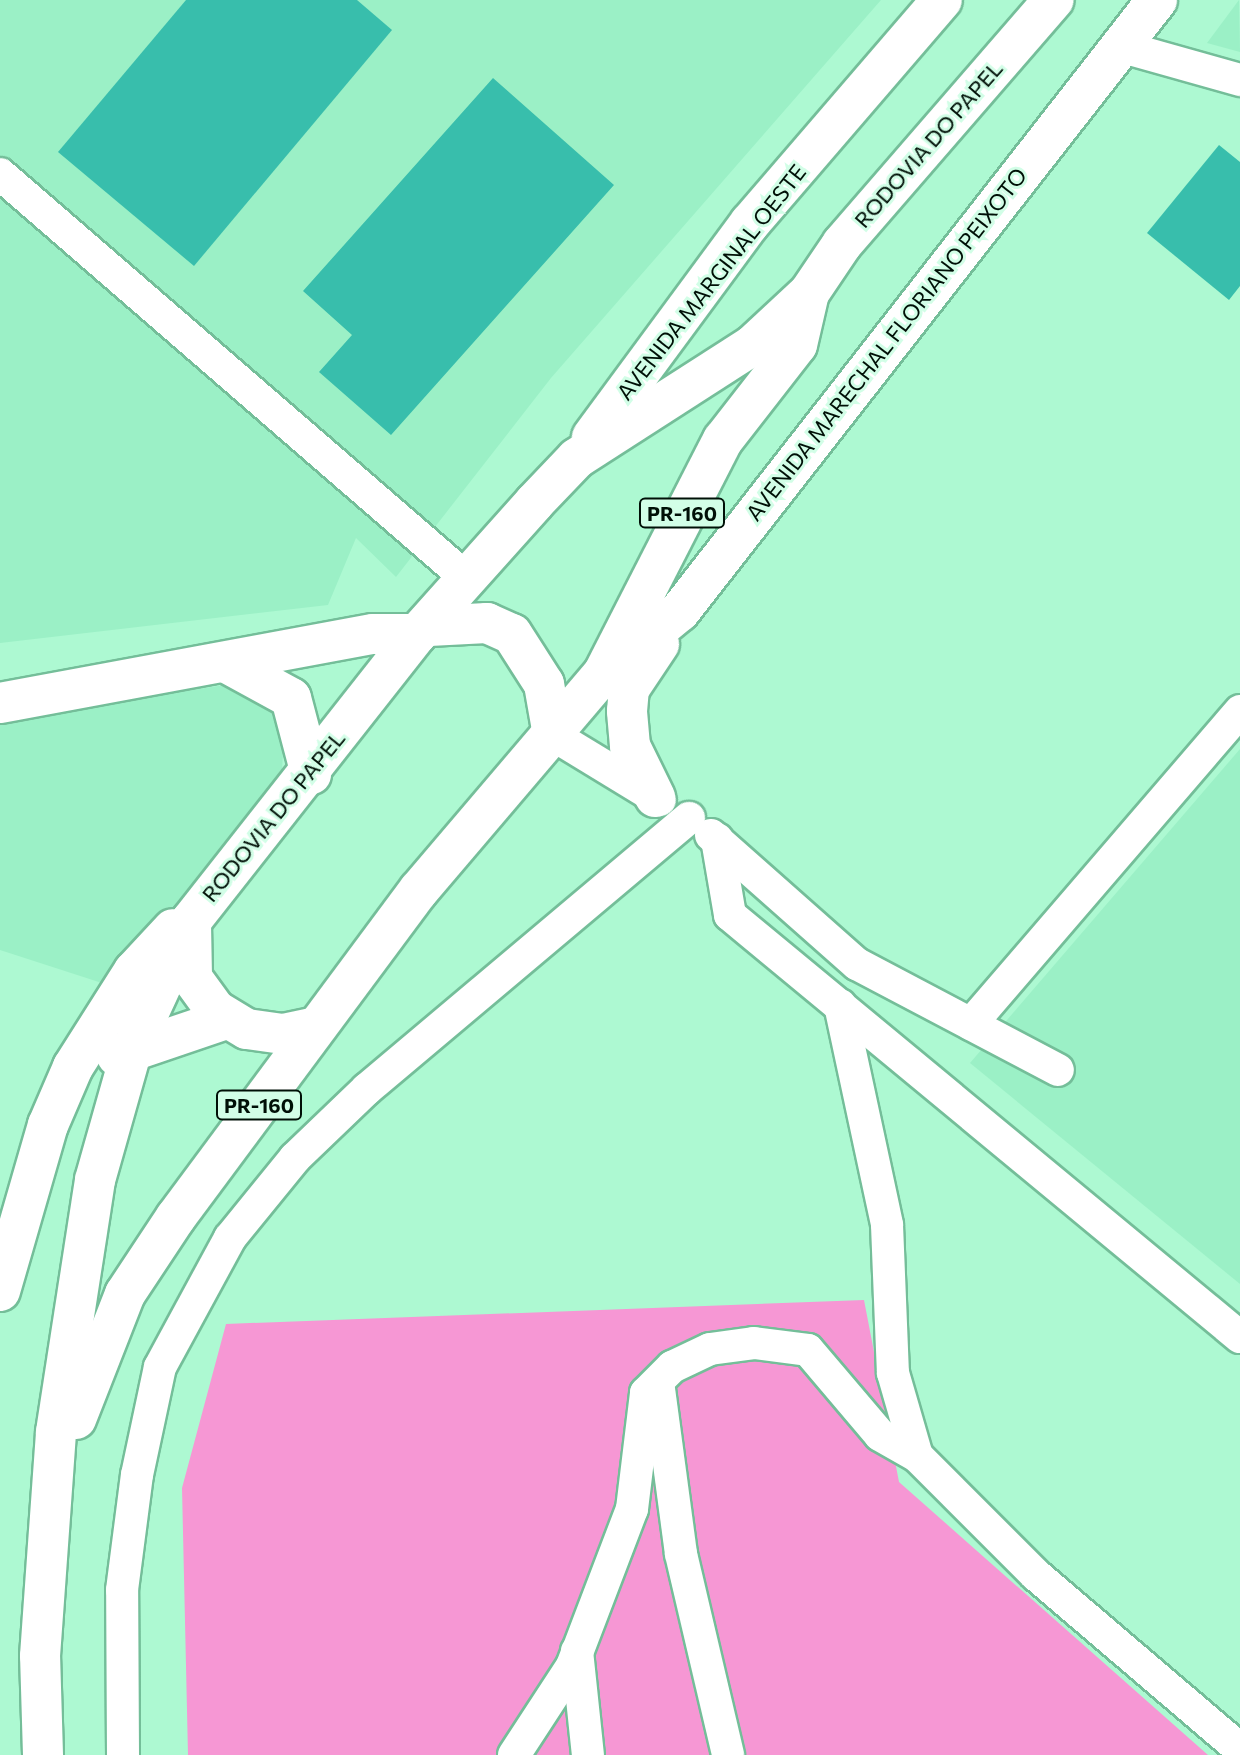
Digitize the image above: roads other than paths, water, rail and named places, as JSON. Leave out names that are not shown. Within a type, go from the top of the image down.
[{"type":"main road","name":"AVENIDA MARGINAL OESTE","points":[[577,458],[750,223],[942,0]]},
{"type":"main road","name":"RODOVIA DO PAPEL","points":[[43,1755],[40,1656],[52,1524],[56,1432],[95,1180],[132,1049],[191,921],[213,885],[311,774],[465,577],[577,458],[753,345],[809,293],[842,244],[1053,0]]},
{"type":"main road","name":"AVENIDA MARECHAL FLORIANO PEIXOTO","points":[[603,674],[680,611],[1157,0]]},
{"type":"main road","name":"RODOVIA DO PAPEL","points":[[52,1524],[79,1405],[125,1294],[311,1028],[603,674],[723,440],[797,345],[809,293]]},
{"type":"main road","points":[[655,797],[630,746],[629,689],[680,611]]},
{"type":"main road","points":[[0,703],[373,634],[487,623],[512,634],[544,684],[553,735]]},
{"type":"main road","points":[[225,662],[291,698],[311,774]]},
{"type":"main road","points":[[0,1291],[25,1206],[73,1067],[134,971],[213,885]]},
{"type":"main road","points":[[191,921],[192,978],[226,1019]]},
{"type":"main road","points":[[25,1206],[104,1069],[132,1049],[226,1019],[283,1034],[311,1028]]},
{"type":"street","points":[[1119,46],[1240,80]]},
{"type":"street","points":[[0,174],[465,577]]},
{"type":"street","points":[[971,1024],[1240,711]]},
{"type":"street","points":[[553,735],[689,818],[717,839],[857,964],[1058,1070]]},
{"type":"street","points":[[123,1755],[122,1590],[137,1475],[160,1367],[230,1238],[295,1158],[378,1079],[689,818]]},
{"type":"street","points":[[717,839],[730,915],[1240,1337]]},
{"type":"street","points":[[840,1005],[887,1225],[893,1373],[917,1456]]},
{"type":"street","points":[[514,1755],[577,1650],[632,1509],[646,1393],[659,1380],[710,1349],[754,1343],[808,1350],[851,1393],[880,1435],[917,1456],[1036,1575],[1240,1749]]},
{"type":"street","points":[[659,1380],[663,1456],[728,1755]]},
{"type":"street","points":[[577,1650],[588,1755]]}]
